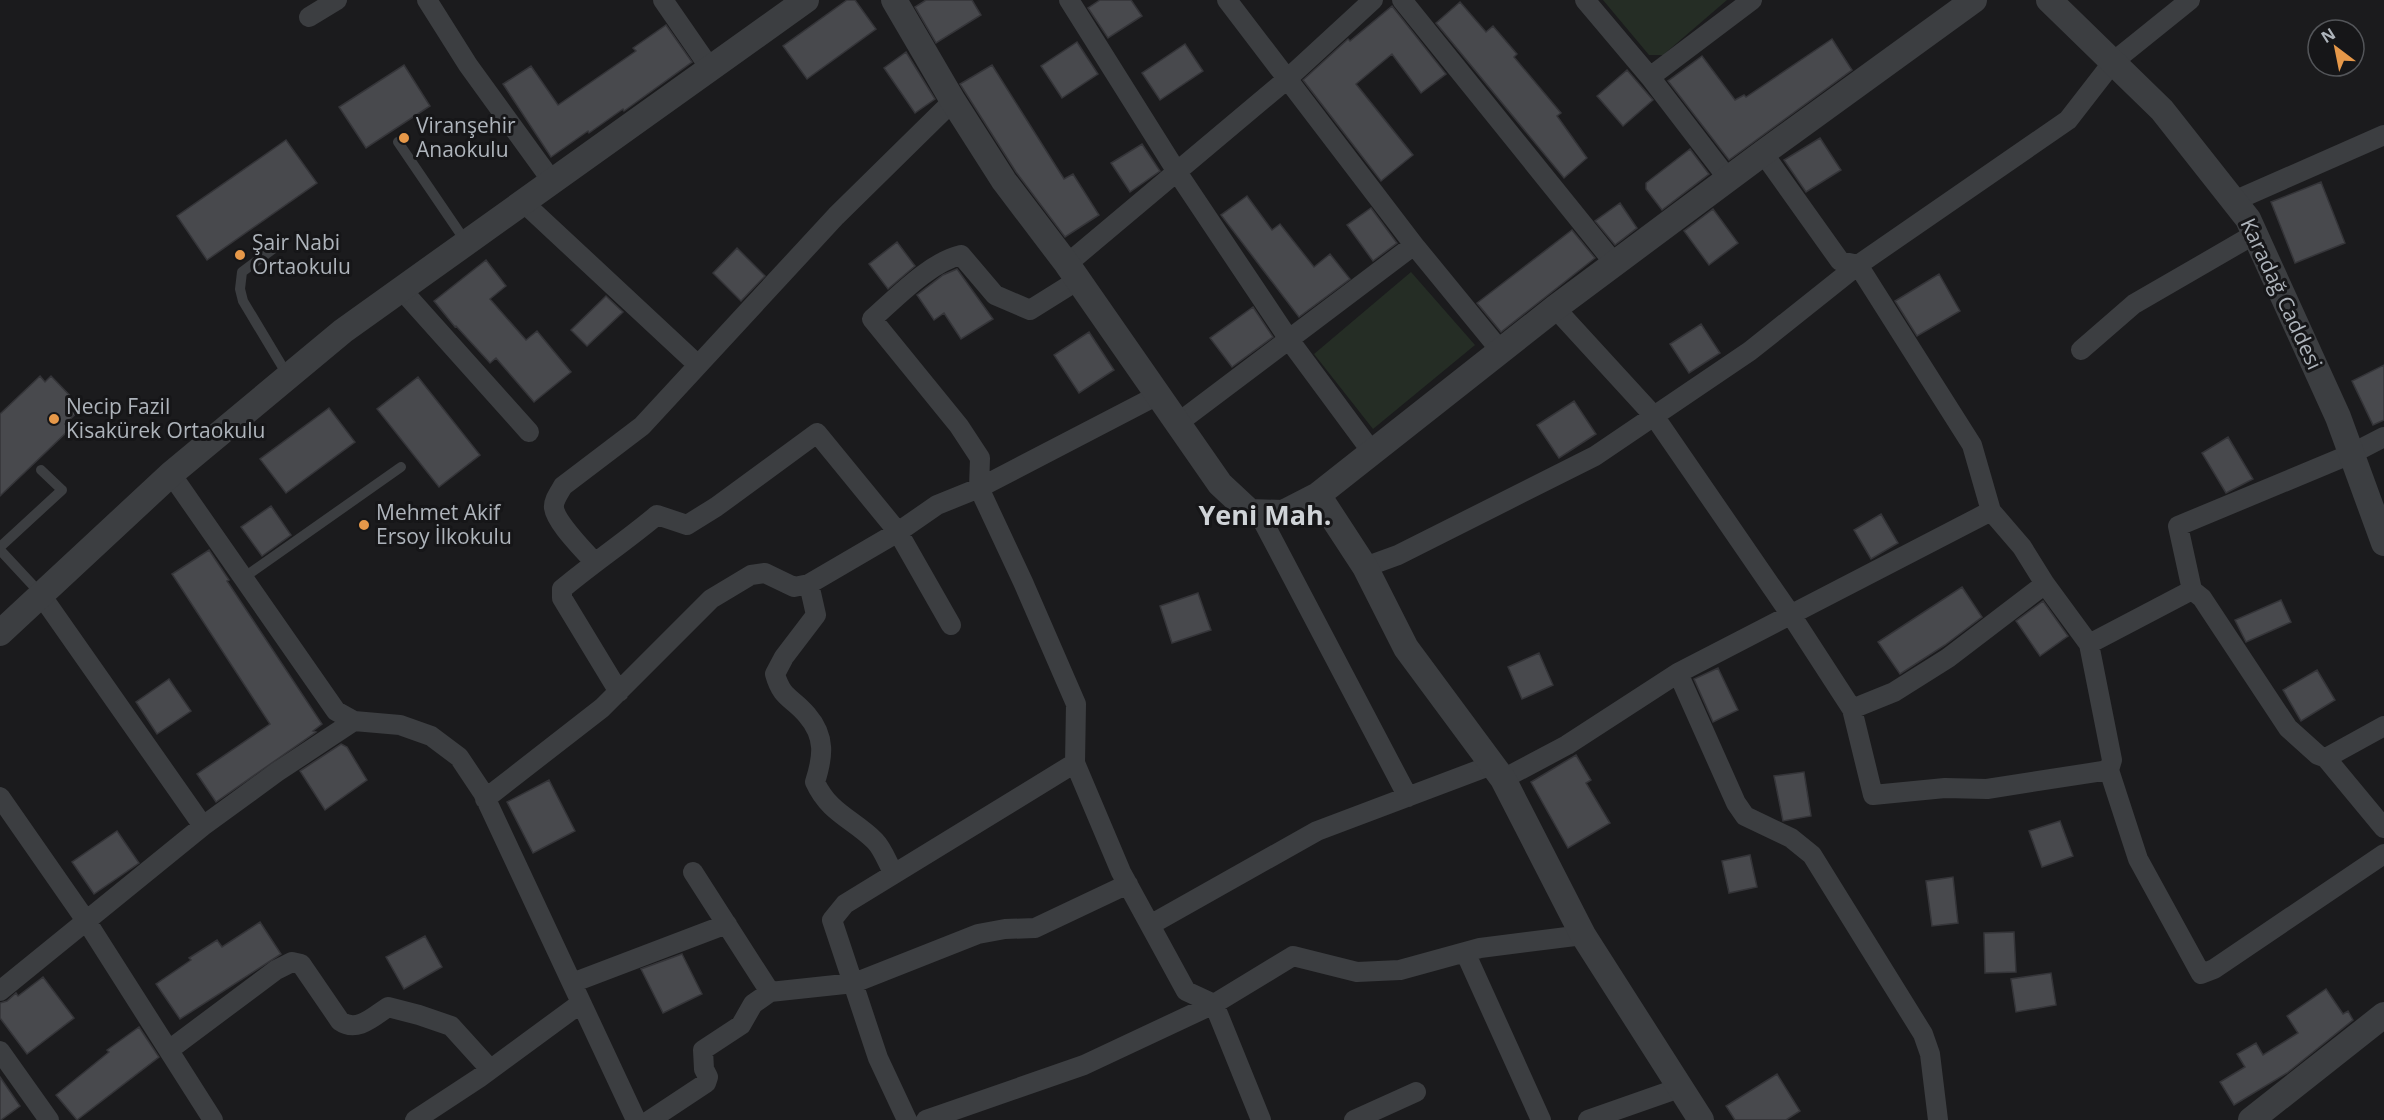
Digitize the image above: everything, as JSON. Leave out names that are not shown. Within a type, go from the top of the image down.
[{"type":"street","points":[[309,17],[337,0]]},
{"type":"street","points":[[427,0],[468,65],[552,181]]},
{"type":"street","points":[[663,0],[710,69]]},
{"type":"street","points":[[0,633],[171,474],[343,331],[806,0]]},
{"type":"street","points":[[894,0],[953,101],[1004,181],[1073,272],[1220,484],[1250,512],[1283,513],[1318,495],[1555,308],[1974,0]]},
{"type":"street","points":[[1069,0],[1177,172],[1290,340],[1372,452]]},
{"type":"street","points":[[1227,0],[1414,245],[1500,350]]},
{"type":"street","points":[[1261,1120],[1214,1004],[1186,991],[1128,885],[1076,763],[1076,704],[979,488],[980,458],[959,426],[872,319],[920,278],[952,257],[961,255],[995,295],[1030,310],[1177,172],[1286,80],[1373,0]]},
{"type":"street","points":[[1401,0],[1615,264]]},
{"type":"street","points":[[1585,0],[1650,77],[1729,180]]},
{"type":"street","points":[[1650,77],[1752,0]]},
{"type":"street","name":"Karadağ Caddesi","points":[[2049,0],[2162,110],[2248,219],[2338,417],[2384,543]]},
{"type":"street","points":[[1365,567],[1427,541],[1595,456],[1750,351],[1858,265],[2068,120],[2113,62],[2190,0]]},
{"type":"street","points":[[594,562],[561,522],[554,508],[555,499],[563,486],[642,426],[836,216],[953,101]]},
{"type":"street","points":[[2234,201],[2384,135]]},
{"type":"street","points":[[1763,153],[1840,261],[1858,265],[1972,445],[1991,511],[2022,547],[2045,584],[2089,644],[2112,760],[2109,770],[2138,859],[2200,974],[2214,969],[2384,854]]},
{"type":"street","points":[[523,202],[699,365]]},
{"type":"street","points":[[2081,350],[2134,304],[2255,234]]},
{"type":"street","points":[[1178,423],[1414,245]]},
{"type":"street","points":[[401,289],[529,432]]},
{"type":"street","points":[[1555,308],[1654,416],[1791,615],[1852,710],[1874,795],[1945,788],[1987,789],[2109,770]]},
{"type":"street","points":[[486,799],[602,708],[711,599],[751,576],[765,573],[794,587],[809,584],[898,532],[937,505],[979,488],[1158,395]]},
{"type":"street","points":[[619,692],[562,598],[562,589],[594,562],[628,540],[657,515],[687,525],[716,507],[817,433],[898,532],[951,625]]},
{"type":"street","points":[[2384,437],[2351,454],[2178,526],[2192,590],[2202,598],[2288,728],[2318,755],[2326,758],[2384,828]]},
{"type":"street","points":[[171,474],[336,711],[354,721],[400,724],[431,736],[459,757],[486,799],[636,1120]]},
{"type":"street","points":[[1318,495],[1365,567],[1406,648],[1498,772],[1583,935],[1701,1120]]},
{"type":"street","points":[[1149,925],[1317,831],[1408,797],[1498,772],[1568,745],[1678,673],[1991,511]]},
{"type":"street","points":[[1258,512],[1408,797]]},
{"type":"street","points":[[809,584],[816,615],[784,657],[775,674],[779,689],[808,716],[821,740],[823,757],[815,782],[822,797],[831,807],[877,842],[894,874]]},
{"type":"street","points":[[1852,710],[1894,692],[1948,658],[2045,584]]},
{"type":"street","points":[[2089,644],[2192,590]]},
{"type":"street","points":[[41,595],[203,826]]},
{"type":"street","points":[[1678,673],[1736,803],[1745,816],[1791,838],[1812,855],[1923,1034],[1930,1054],[1938,1120]]},
{"type":"street","points":[[0,991],[203,826],[277,772],[354,721]]},
{"type":"street","points":[[2326,758],[2384,726]]},
{"type":"street","points":[[907,1120],[878,1058],[832,920],[845,904],[1076,763]]},
{"type":"street","points":[[0,797],[87,922],[213,1120]]},
{"type":"street","points":[[693,872],[770,992]]},
{"type":"street","points":[[650,1120],[706,1083],[708,1077],[704,1069],[703,1050],[741,1025],[753,1004],[770,992],[854,983],[978,934],[1005,929],[1035,928],[1128,885]]},
{"type":"street","points":[[572,983],[727,924]]},
{"type":"street","points":[[926,1120],[1084,1065],[1214,1004],[1293,956],[1357,972],[1400,970],[1480,948],[1583,935]]},
{"type":"street","points":[[1466,952],[1541,1120]]},
{"type":"street","points":[[169,1050],[276,970],[292,962],[301,964],[308,978],[346,1026],[357,1027],[388,1007],[419,1014],[451,1026],[490,1069]]},
{"type":"street","points":[[415,1120],[581,1003]]},
{"type":"street","points":[[2251,1120],[2384,1015]]},
{"type":"street","points":[[0,1051],[49,1120]]},
{"type":"street","points":[[1588,1120],[1682,1088]]},
{"type":"street","points":[[1354,1120],[1416,1092]]},
{"type":"lane","points":[[398,141],[466,242]]},
{"type":"lane","points":[[281,243],[242,272],[240,289],[243,301],[289,376]]},
{"type":"lane","points":[[243,578],[400,466]]},
{"type":"lane","points":[[41,471],[62,490],[0,549],[41,595]]},
{"type":"shaded area","points":[[1603,0],[1727,0],[1663,55],[1649,55]]},
{"type":"shaded area","points":[[1411,272],[1475,345],[1373,429],[1314,354]]},
{"type":"building","points":[[847,0],[855,0],[876,29],[807,79],[783,46]]},
{"type":"building","points":[[926,0],[972,0],[981,15],[936,43],[915,7]]},
{"type":"building","points":[[1100,0],[1131,0],[1142,16],[1108,38],[1088,8]]},
{"type":"building","points":[[1460,2],[1486,32],[1493,26],[1517,54],[1514,57],[1561,113],[1557,116],[1587,158],[1564,178],[1436,23]]},
{"type":"building","points":[[1392,6],[1446,74],[1421,93],[1392,54],[1356,84],[1413,155],[1381,181],[1303,80],[1348,39],[1350,41]]},
{"type":"building","points":[[666,25],[692,62],[624,111],[623,109],[589,133],[588,131],[551,157],[503,84],[531,66],[558,105],[636,51],[633,48]]},
{"type":"building","points":[[1832,39],[1852,70],[1729,160],[1668,81],[1702,56],[1735,100],[1744,95],[1746,97]]},
{"type":"building","points":[[1077,42],[1098,74],[1062,98],[1041,66]]},
{"type":"building","points":[[1185,44],[1203,71],[1160,100],[1142,73]]},
{"type":"building","points":[[906,52],[935,99],[915,113],[884,68]]},
{"type":"building","points":[[404,65],[430,106],[366,148],[339,107]]},
{"type":"building","points":[[992,65],[1064,179],[1073,174],[1099,215],[1065,237],[1016,172],[960,84]]},
{"type":"building","points":[[1627,70],[1653,100],[1623,126],[1597,96]]},
{"type":"building","points":[[1820,138],[1841,170],[1806,192],[1784,160]]},
{"type":"building","points":[[286,140],[317,183],[207,260],[177,216]]},
{"type":"building","points":[[1142,144],[1160,171],[1130,192],[1111,163]]},
{"type":"building","points":[[1690,149],[1709,174],[1662,210],[1646,189],[1646,183]]},
{"type":"building","points":[[2321,182],[2345,243],[2295,263],[2271,202]]},
{"type":"building","points":[[1247,196],[1272,230],[1280,224],[1314,267],[1330,254],[1350,279],[1299,317],[1221,215]]},
{"type":"building","points":[[1620,203],[1637,228],[1615,245],[1595,221]]},
{"type":"building","points":[[1371,208],[1397,243],[1373,261],[1347,225]]},
{"type":"building","points":[[1713,209],[1738,243],[1709,265],[1684,231]]},
{"type":"building","points":[[1572,230],[1595,258],[1501,332],[1477,303]]},
{"type":"building","points":[[897,242],[915,266],[888,289],[869,264]]},
{"type":"building","points":[[737,248],[765,276],[741,301],[713,273]]},
{"type":"building","points":[[486,260],[506,286],[490,299],[526,340],[537,331],[571,372],[534,402],[496,358],[490,363],[455,327],[434,301]]},
{"type":"building","points":[[957,269],[993,319],[961,339],[944,313],[934,320],[917,295],[943,275]]},
{"type":"building","points":[[1939,274],[1960,311],[1917,336],[1895,301]]},
{"type":"building","points":[[606,296],[623,312],[587,346],[571,330]]},
{"type":"building","points":[[1253,307],[1273,337],[1232,367],[1210,338]]},
{"type":"building","points":[[1701,324],[1720,353],[1689,373],[1670,344]]},
{"type":"building","points":[[1089,332],[1114,370],[1079,393],[1054,355]]},
{"type":"building","points":[[2384,365],[2384,420],[2373,425],[2352,381]]},
{"type":"building","points":[[40,376],[45,382],[51,376],[82,408],[65,424],[70,429],[0,496],[0,414]]},
{"type":"building","points":[[418,377],[480,455],[439,487],[377,409]]},
{"type":"building","points":[[1574,401],[1596,434],[1559,458],[1537,425]]},
{"type":"building","points":[[329,408],[355,442],[286,493],[260,459]]},
{"type":"building","points":[[2228,437],[2253,479],[2226,493],[2202,453]]},
{"type":"building","points":[[271,506],[291,535],[262,556],[241,527]]},
{"type":"building","points":[[1881,514],[1898,543],[1871,559],[1854,530]]},
{"type":"building","points":[[209,550],[322,724],[313,731],[316,732],[216,802],[197,774],[270,724],[172,574]]},
{"type":"building","points":[[1962,587],[1982,617],[1945,645],[1900,674],[1878,642]]},
{"type":"building","points":[[1198,593],[1211,630],[1172,643],[1160,606]]},
{"type":"building","points":[[2281,600],[2291,622],[2246,642],[2235,620]]},
{"type":"building","points":[[2043,601],[2068,636],[2040,656],[2016,621]]},
{"type":"building","points":[[1539,653],[1553,685],[1522,699],[1508,667]]},
{"type":"building","points":[[1718,668],[1738,710],[1713,722],[1694,679]]},
{"type":"building","points":[[2317,670],[2335,700],[2301,721],[2283,690]]},
{"type":"building","points":[[169,679],[191,711],[157,734],[136,702]]},
{"type":"building","points":[[341,744],[347,747],[367,780],[325,810],[300,771]]},
{"type":"building","points":[[1576,755],[1591,780],[1586,783],[1610,823],[1568,848],[1531,782]]},
{"type":"building","points":[[1804,772],[1811,816],[1783,821],[1774,776]]},
{"type":"building","points":[[549,780],[575,831],[533,853],[507,802]]},
{"type":"building","points":[[2060,821],[2073,856],[2042,867],[2029,831]]},
{"type":"building","points":[[117,831],[139,863],[94,894],[72,862]]},
{"type":"building","points":[[1750,855],[1757,887],[1729,893],[1722,861]]},
{"type":"building","points":[[1953,877],[1958,923],[1932,926],[1926,881]]},
{"type":"building","points":[[260,922],[281,954],[180,1019],[156,984],[217,940],[222,947]]},
{"type":"building","points":[[2014,932],[2016,972],[1985,973],[1984,933]]},
{"type":"building","points":[[425,936],[442,967],[404,989],[386,957]]},
{"type":"building","points":[[682,954],[702,994],[663,1013],[641,969]]},
{"type":"building","points":[[2051,973],[2056,1005],[2016,1012],[2011,979]]},
{"type":"building","points":[[43,977],[74,1018],[27,1054],[0,1018],[0,1003],[7,1001],[16,993],[18,996]]},
{"type":"building","points":[[2326,989],[2343,1014],[2348,1011],[2353,1020],[2287,1073],[2234,1105],[2220,1082],[2245,1067],[2237,1054],[2256,1043],[2263,1055],[2298,1033],[2287,1016]]},
{"type":"building","points":[[139,1027],[159,1057],[77,1120],[56,1095],[109,1052],[107,1050]]},
{"type":"building","points":[[1777,1074],[1800,1111],[1786,1120],[1735,1120],[1726,1106]]},
{"type":"building","points":[[0,1077],[20,1106],[1,1120],[0,1120]]},
{"type":"place","name":"Viranşehir Anaokulu","points":[[404,138]]},
{"type":"place","name":"Şair Nabi Ortaokulu","points":[[240,255]]},
{"type":"place","name":"Necip Fazil Kisakürek Ortaokulu","points":[[54,419]]},
{"type":"place","name":"Mehmet Akif Ersoy İlkokulu","points":[[364,525]]},
{"type":"district","name":"Yeni Mah.","points":[[1265,516]]}]
